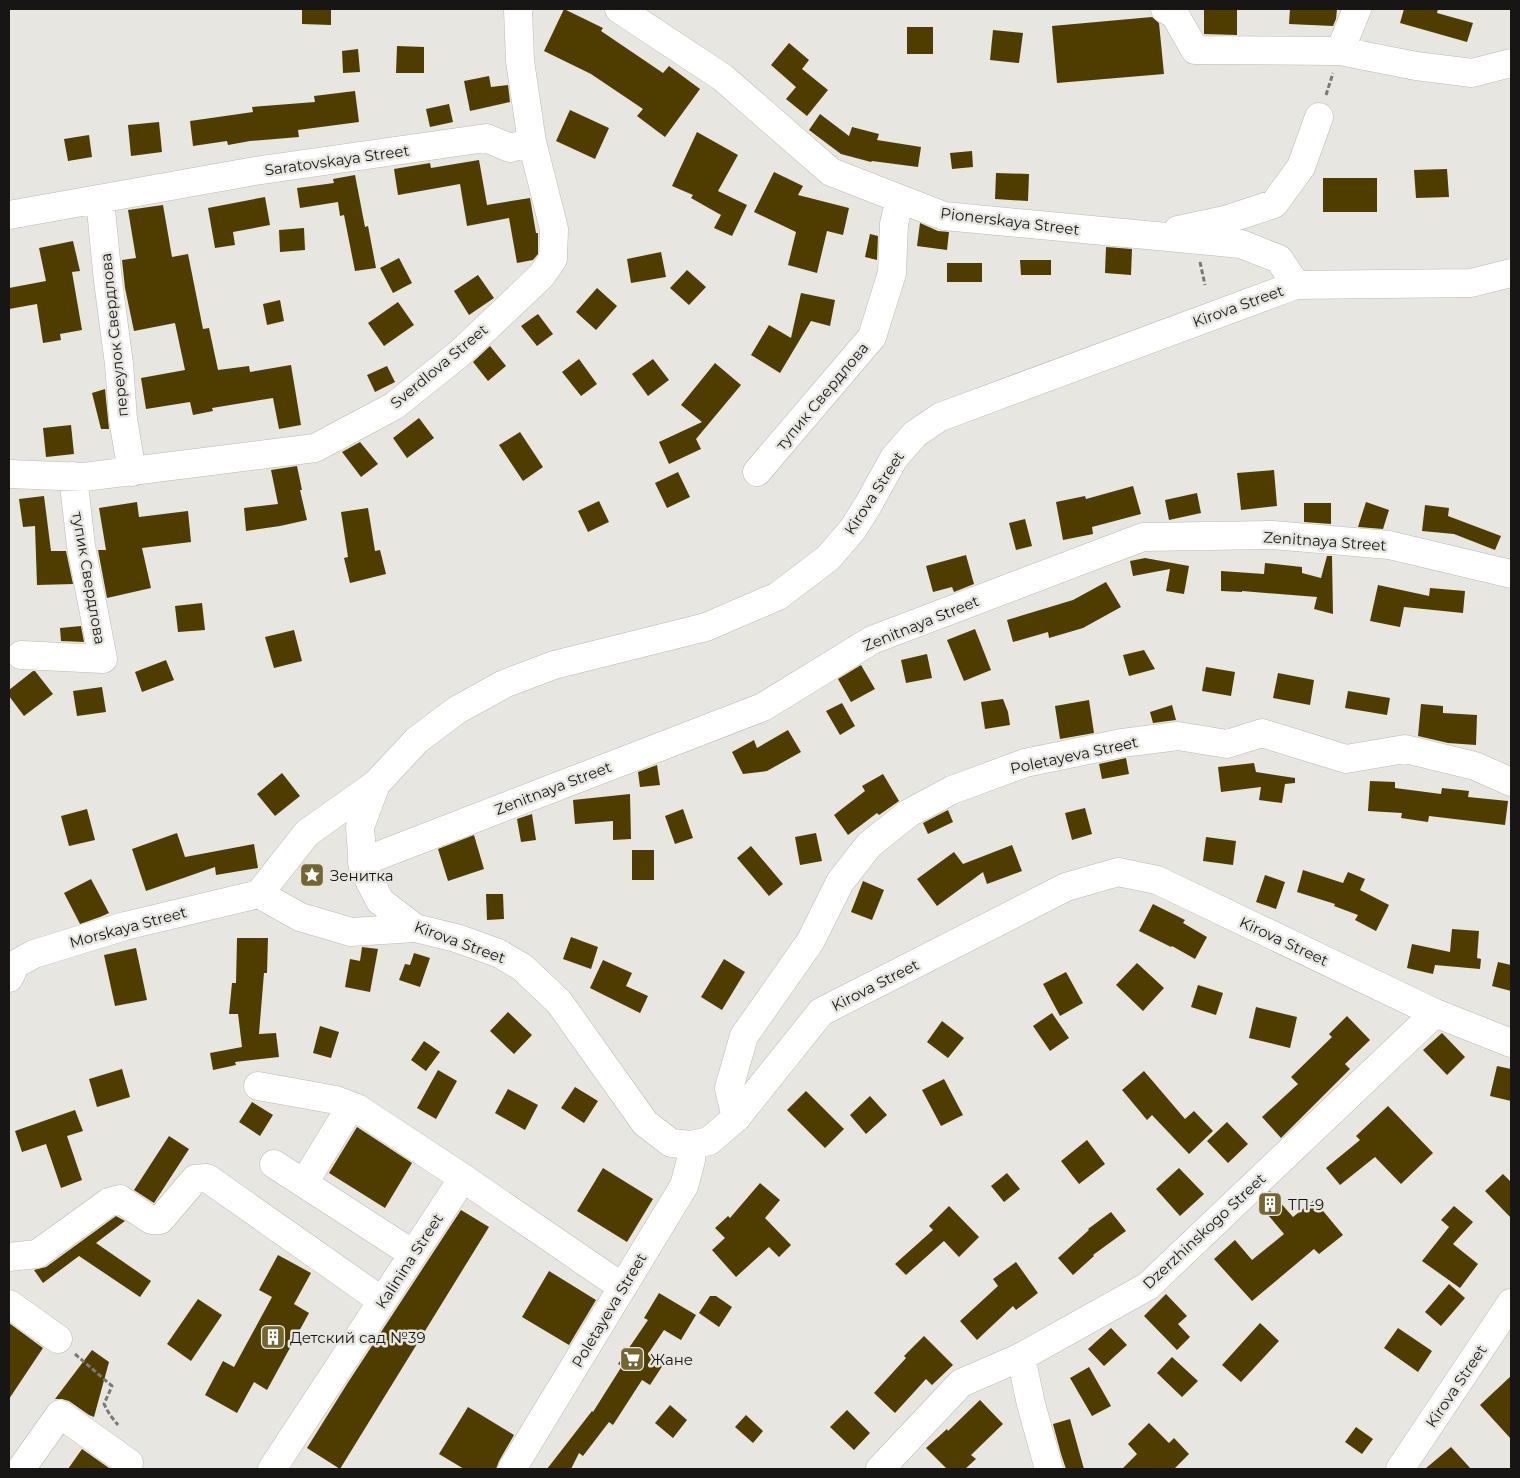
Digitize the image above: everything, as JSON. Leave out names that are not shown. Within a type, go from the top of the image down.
[{"type":"street","points":[[518,9],[520,61],[532,142]]},
{"type":"street","name":"Pionerskaya Street","points":[[620,9],[722,77],[831,172],[944,216],[1241,244],[1279,258],[1296,284]]},
{"type":"street","points":[[1165,9],[1175,15],[1195,50],[1340,51],[1416,66],[1472,73],[1511,63]]},
{"type":"street","points":[[1340,51],[1357,9]]},
{"type":"street","points":[[1148,236],[1225,220],[1274,204],[1301,167],[1319,117]]},
{"type":"street","name":"Saratovskaya Street","points":[[9,215],[255,171],[486,138],[510,148],[532,142]]},
{"type":"street","name":"Sverdlova Street","points":[[9,474],[73,476],[132,472],[315,448],[394,406],[459,354],[541,276],[553,259],[554,229],[532,142]]},
{"type":"street","name":"тупик Свердлова","points":[[757,472],[872,337],[892,273],[894,224],[900,198]]},
{"type":"street","name":"переулок Свердлова","points":[[100,199],[119,364],[123,419],[132,472]]},
{"type":"street","name":"Kirova Street","points":[[1511,273],[1471,283],[1296,284],[940,416],[915,434],[894,458],[853,529],[828,558],[778,596],[706,627],[554,665],[504,684],[457,710],[417,740],[376,784],[360,827],[362,868],[380,902],[415,928],[456,938],[498,953],[522,967],[559,1002],[645,1123],[671,1143],[692,1145],[709,1141],[736,1118],[822,1012],[1066,887],[1118,872],[1157,880],[1435,1013],[1511,1043]]},
{"type":"street","name":"тупик Свердлова","points":[[21,655],[103,659],[81,546],[73,476]]},
{"type":"street","name":"Zenitnaya Street","points":[[362,862],[763,707],[872,640],[1143,537],[1273,535],[1389,545],[1511,574]]},
{"type":"street","name":"Poletayeva Street","points":[[736,1118],[729,1088],[744,1036],[810,942],[840,882],[869,844],[909,813],[952,790],[1025,763],[1122,743],[1178,736],[1227,744],[1262,733],[1346,759],[1405,749],[1476,766],[1511,782]]},
{"type":"street","points":[[376,784],[307,833],[259,894],[300,917],[351,932],[415,928]]},
{"type":"street","name":"Morskaya Street","points":[[9,978],[16,964],[34,954],[125,926],[259,894]]},
{"type":"street","name":"Dzerzhinskogo Street","points":[[880,1469],[961,1383],[1021,1357],[1148,1286],[1435,1013]]},
{"type":"street","points":[[258,1086],[336,1100],[351,1106],[463,1178],[622,1287]]},
{"type":"street","points":[[304,1183],[351,1106]]},
{"type":"street","name":"Poletayeva Street","points":[[512,1469],[684,1186],[691,1160],[692,1145]]},
{"type":"street","points":[[274,1164],[414,1254]]},
{"type":"street","points":[[9,1257],[37,1254],[109,1202],[120,1199],[151,1220],[160,1220],[195,1179],[207,1178],[382,1301]]},
{"type":"street","name":"Kalinina Street","points":[[272,1469],[463,1178]]},
{"type":"street","name":"Kirova Street","points":[[1400,1469],[1511,1302]]},
{"type":"street","points":[[9,1304],[58,1339]]},
{"type":"street","points":[[1021,1357],[1031,1404],[1049,1469]]},
{"type":"street","points":[[21,1469],[60,1414],[134,1467]]},
{"type":"path","points":[[1319,117],[1340,51]]},
{"type":"path","points":[[58,1339],[112,1386],[104,1404],[121,1428]]},
{"type":"building","points":[[302,9],[331,9],[331,25],[302,24]]},
{"type":"building","points":[[564,9],[603,28],[601,31],[663,73],[669,66],[700,89],[665,137],[637,116],[643,109],[591,74],[544,51]]},
{"type":"building","points":[[1204,9],[1237,9],[1237,35],[1204,34]]},
{"type":"building","points":[[1290,9],[1337,9],[1336,19],[1333,26],[1289,24]]},
{"type":"building","points":[[1404,9],[1438,9],[1437,13],[1473,23],[1467,42],[1400,23]]},
{"type":"building","points":[[1152,17],[1159,23],[1164,74],[1057,83],[1052,26]]},
{"type":"building","points":[[907,27],[933,27],[933,54],[907,54]]},
{"type":"building","points":[[993,30],[1023,33],[1019,63],[990,60]]},
{"type":"building","points":[[789,43],[809,60],[802,69],[828,90],[807,116],[786,99],[796,87],[771,65]]},
{"type":"building","points":[[397,46],[424,47],[424,73],[396,73]]},
{"type":"building","points":[[358,49],[360,72],[343,73],[342,51]]},
{"type":"building","points":[[489,76],[491,87],[508,85],[510,102],[470,111],[464,81]]},
{"type":"building","points":[[355,91],[359,122],[298,130],[299,137],[250,141],[228,145],[227,141],[193,146],[190,121],[253,112],[252,107],[315,102],[314,96]]},
{"type":"building","points":[[449,104],[453,122],[430,127],[426,109]]},
{"type":"building","points":[[570,110],[609,128],[595,159],[556,141]]},
{"type":"building","points":[[820,114],[849,136],[852,127],[879,134],[877,140],[921,147],[918,167],[871,162],[841,154],[809,130]]},
{"type":"building","points":[[159,122],[162,152],[131,156],[128,125]]},
{"type":"building","points":[[697,132],[738,155],[718,191],[747,205],[732,236],[714,228],[721,215],[691,198],[693,195],[672,186]]},
{"type":"building","points":[[89,135],[92,157],[68,161],[64,139]]},
{"type":"building","points":[[972,151],[973,167],[952,169],[950,153]]},
{"type":"building","points":[[479,160],[487,205],[530,198],[536,233],[538,233],[538,254],[533,260],[517,263],[509,218],[467,226],[460,184],[398,195],[394,169],[430,163],[431,168]]},
{"type":"building","points":[[1447,169],[1449,197],[1416,198],[1414,170]]},
{"type":"building","points":[[774,172],[803,186],[798,195],[849,208],[843,235],[827,231],[817,273],[788,265],[796,232],[754,212]]},
{"type":"building","points":[[996,173],[1029,174],[1028,201],[995,199]]},
{"type":"building","points":[[355,175],[365,227],[368,226],[376,268],[355,271],[344,215],[340,216],[338,202],[300,208],[297,188],[334,183],[333,179]]},
{"type":"building","points":[[1323,178],[1377,178],[1377,212],[1323,212]]},
{"type":"building","points":[[265,197],[270,225],[233,232],[235,245],[215,248],[208,208]]},
{"type":"building","points":[[163,205],[172,257],[188,254],[203,329],[209,328],[218,370],[249,366],[250,372],[291,365],[301,425],[279,429],[273,398],[212,408],[213,411],[193,415],[190,402],[146,409],[141,378],[185,370],[175,323],[134,331],[125,288],[122,260],[136,258],[128,210]]},
{"type":"building","points":[[920,223],[938,231],[949,232],[947,250],[917,246]]},
{"type":"building","points":[[304,228],[305,250],[280,252],[279,230]]},
{"type":"building","points":[[870,234],[878,236],[877,260],[865,257]]},
{"type":"building","points":[[73,241],[80,271],[72,272],[82,330],[60,334],[61,340],[43,343],[37,304],[9,309],[9,288],[46,281],[39,248]]},
{"type":"building","points":[[1106,247],[1132,249],[1131,275],[1105,273]]},
{"type":"building","points":[[661,252],[666,277],[631,283],[627,259]]},
{"type":"building","points":[[399,258],[412,283],[393,293],[380,268]]},
{"type":"building","points":[[1020,260],[1051,260],[1051,275],[1021,275]]},
{"type":"building","points":[[947,263],[982,263],[982,282],[947,282]]},
{"type":"building","points":[[687,270],[706,287],[689,305],[670,288]]},
{"type":"building","points":[[478,275],[494,298],[469,315],[454,291]]},
{"type":"building","points":[[597,288],[617,306],[596,330],[576,312]]},
{"type":"building","points":[[801,293],[835,300],[830,326],[811,321],[780,373],[751,355],[769,325],[791,338]]},
{"type":"building","points":[[280,300],[284,321],[267,325],[263,304]]},
{"type":"building","points":[[398,302],[414,325],[384,346],[368,323]]},
{"type":"building","points":[[538,314],[553,334],[537,346],[521,326]]},
{"type":"building","points":[[490,346],[506,366],[488,381],[473,362]]},
{"type":"building","points":[[579,359],[597,384],[581,396],[562,372]]},
{"type":"building","points":[[653,359],[669,380],[648,396],[632,374]]},
{"type":"building","points":[[715,363],[741,385],[696,439],[701,449],[669,464],[659,442],[702,422],[681,405]]},
{"type":"building","points":[[387,366],[395,382],[375,392],[367,375]]},
{"type":"building","points":[[105,389],[109,429],[101,429],[92,393]]},
{"type":"building","points":[[419,418],[434,438],[407,458],[393,438]]},
{"type":"building","points":[[71,425],[74,454],[46,457],[43,428]]},
{"type":"building","points":[[520,432],[543,467],[523,481],[499,445]]},
{"type":"building","points":[[360,442],[378,464],[361,477],[342,452]]},
{"type":"building","points":[[297,466],[307,520],[246,531],[244,508],[278,504],[271,470]]},
{"type":"building","points":[[1274,470],[1277,506],[1241,510],[1237,473]]},
{"type":"building","points":[[678,472],[690,497],[667,508],[655,483]]},
{"type":"building","points":[[1133,486],[1141,514],[1092,527],[1093,534],[1063,540],[1056,502],[1085,496],[1086,499]]},
{"type":"building","points":[[1197,493],[1201,513],[1169,520],[1165,500]]},
{"type":"building","points":[[44,496],[51,551],[66,551],[73,584],[37,585],[35,526],[23,527],[19,499]]},
{"type":"building","points":[[599,501],[609,522],[588,532],[578,511]]},
{"type":"building","points":[[137,502],[139,517],[188,511],[191,542],[142,548],[151,588],[107,598],[98,550],[106,550],[99,508]]},
{"type":"building","points":[[1366,502],[1389,510],[1383,529],[1358,527]]},
{"type":"building","points":[[1304,503],[1331,503],[1331,524],[1304,522]]},
{"type":"building","points":[[1425,505],[1449,508],[1448,516],[1501,536],[1495,550],[1454,534],[1422,531]]},
{"type":"building","points":[[368,508],[375,551],[380,550],[386,574],[350,583],[344,558],[348,557],[341,512]]},
{"type":"building","points":[[1025,519],[1032,546],[1016,550],[1009,523]]},
{"type":"building","points":[[966,555],[974,584],[954,592],[952,587],[933,592],[926,566]]},
{"type":"building","points":[[1327,556],[1332,556],[1333,614],[1314,609],[1317,597],[1221,591],[1221,571],[1264,574],[1265,563],[1302,567],[1302,573],[1321,578]]},
{"type":"building","points":[[1145,558],[1189,566],[1184,594],[1166,591],[1170,569],[1133,576],[1130,561]]},
{"type":"building","points":[[1106,582],[1121,607],[1083,628],[1049,638],[1048,632],[1013,642],[1007,620],[1073,600]]},
{"type":"building","points":[[1378,585],[1429,596],[1430,588],[1465,591],[1463,613],[1404,607],[1400,627],[1370,621]]},
{"type":"building","points":[[202,603],[205,630],[178,632],[175,606]]},
{"type":"building","points":[[81,626],[84,642],[61,641],[60,628]]},
{"type":"building","points":[[975,629],[991,670],[964,681],[947,640]]},
{"type":"building","points":[[294,630],[302,661],[274,668],[265,637]]},
{"type":"building","points":[[1144,650],[1155,669],[1129,676],[1123,655]]},
{"type":"building","points":[[927,654],[932,678],[906,683],[901,660]]},
{"type":"building","points":[[166,660],[174,680],[142,692],[135,672]]},
{"type":"building","points":[[861,665],[875,689],[851,702],[838,679]]},
{"type":"building","points":[[1206,667],[1235,672],[1231,696],[1202,691]]},
{"type":"building","points":[[35,671],[53,694],[24,716],[9,696],[9,690]]},
{"type":"building","points":[[1278,673],[1314,680],[1310,705],[1273,698]]},
{"type":"building","points":[[102,687],[106,712],[77,716],[73,691]]},
{"type":"building","points":[[1348,691],[1390,698],[1387,715],[1345,708]]},
{"type":"building","points":[[1003,699],[1010,725],[985,729],[981,702]]},
{"type":"building","points":[[1089,700],[1094,733],[1060,739],[1055,706]]},
{"type":"building","points":[[842,703],[855,726],[840,735],[826,711]]},
{"type":"building","points":[[1421,704],[1443,706],[1443,713],[1477,715],[1476,745],[1448,743],[1418,736]]},
{"type":"building","points":[[1172,705],[1176,720],[1153,723],[1150,712]]},
{"type":"building","points":[[788,730],[801,752],[767,771],[743,774],[732,752],[754,740],[757,748]]},
{"type":"building","points":[[1126,758],[1129,774],[1102,779],[1099,764]]},
{"type":"building","points":[[1254,763],[1256,772],[1295,778],[1295,783],[1285,784],[1282,803],[1259,800],[1261,787],[1221,792],[1218,767]]},
{"type":"building","points":[[657,765],[660,785],[640,787],[638,772]]},
{"type":"building","points":[[282,773],[300,796],[275,816],[257,794]]},
{"type":"building","points":[[883,774],[899,801],[879,815],[877,813],[848,835],[834,815],[865,791],[862,786]]},
{"type":"building","points":[[1370,781],[1395,782],[1395,788],[1441,794],[1442,788],[1469,791],[1468,797],[1508,801],[1505,825],[1429,816],[1428,822],[1401,818],[1402,813],[1368,811]]},
{"type":"building","points":[[630,794],[631,839],[613,840],[613,821],[575,824],[573,800]]},
{"type":"building","points":[[1085,808],[1092,834],[1072,840],[1065,813]]},
{"type":"building","points":[[87,809],[95,840],[69,846],[61,816]]},
{"type":"building","points":[[683,809],[693,838],[675,844],[665,816]]},
{"type":"building","points":[[948,810],[953,822],[928,834],[923,823]]},
{"type":"building","points":[[532,814],[536,840],[521,842],[517,819]]},
{"type":"building","points":[[177,833],[185,857],[254,844],[258,868],[216,875],[215,867],[146,891],[132,849]]},
{"type":"building","points":[[816,833],[822,861],[800,865],[795,837]]},
{"type":"building","points":[[474,835],[484,869],[448,881],[438,849]]},
{"type":"building","points":[[1206,837],[1236,841],[1233,865],[1203,861]]},
{"type":"building","points":[[1012,845],[1022,871],[987,884],[983,872],[937,906],[917,879],[954,852],[963,864]]},
{"type":"building","points":[[751,846],[783,884],[769,896],[737,858]]},
{"type":"building","points":[[632,850],[654,850],[654,880],[632,880]]},
{"type":"building","points":[[1303,870],[1343,883],[1348,872],[1365,879],[1360,890],[1389,905],[1376,931],[1355,920],[1358,915],[1334,906],[1335,904],[1297,892]]},
{"type":"building","points":[[1265,875],[1285,882],[1276,909],[1256,902]]},
{"type":"building","points":[[91,879],[109,913],[80,924],[64,893]]},
{"type":"building","points":[[863,881],[884,890],[872,920],[851,912]]},
{"type":"building","points":[[486,894],[503,894],[504,919],[487,920]]},
{"type":"building","points":[[1153,904],[1185,920],[1183,923],[1207,937],[1195,959],[1139,931]]},
{"type":"building","points":[[1452,929],[1479,931],[1477,958],[1481,959],[1480,969],[1435,965],[1433,974],[1407,968],[1412,944],[1450,952]]},
{"type":"building","points":[[571,937],[598,947],[591,969],[563,959]]},
{"type":"building","points":[[237,938],[268,938],[267,973],[264,973],[259,1034],[276,1033],[279,1057],[235,1062],[236,1065],[213,1070],[210,1053],[242,1047],[238,1014],[229,1014],[232,983],[236,983]]},
{"type":"building","points":[[362,947],[378,949],[370,992],[345,987],[350,959],[360,961]]},
{"type":"building","points":[[136,948],[147,1000],[115,1006],[104,955]]},
{"type":"building","points":[[414,953],[430,958],[420,987],[399,980],[405,964],[410,965]]},
{"type":"building","points":[[724,959],[745,972],[722,1010],[701,997]]},
{"type":"building","points":[[603,960],[632,973],[626,986],[648,996],[640,1013],[590,988]]},
{"type":"building","points":[[1498,962],[1511,965],[1511,991],[1492,986]]},
{"type":"building","points":[[1137,963],[1164,988],[1143,1011],[1116,985]]},
{"type":"building","points":[[1066,972],[1083,1003],[1060,1016],[1043,984]]},
{"type":"building","points":[[1198,985],[1223,993],[1216,1015],[1191,1007]]},
{"type":"building","points":[[1256,1007],[1297,1017],[1290,1048],[1249,1038]]},
{"type":"building","points":[[508,1012],[532,1035],[514,1054],[490,1031]]},
{"type":"building","points":[[1052,1013],[1069,1038],[1050,1051],[1033,1026]]},
{"type":"building","points":[[1347,1016],[1370,1040],[1345,1064],[1350,1069],[1281,1138],[1262,1117],[1298,1084],[1291,1077],[1332,1037],[1329,1034]]},
{"type":"building","points":[[942,1021],[964,1038],[948,1058],[927,1042]]},
{"type":"building","points":[[320,1026],[339,1032],[331,1058],[313,1053]]},
{"type":"building","points":[[1442,1033],[1465,1057],[1447,1075],[1423,1050]]},
{"type":"building","points":[[424,1041],[440,1052],[426,1071],[411,1060]]},
{"type":"building","points":[[1497,1066],[1511,1069],[1511,1101],[1490,1096]]},
{"type":"building","points":[[122,1069],[130,1097],[97,1107],[89,1079]]},
{"type":"building","points":[[438,1070],[457,1081],[436,1119],[417,1108]]},
{"type":"building","points":[[1144,1071],[1185,1119],[1194,1111],[1213,1131],[1189,1154],[1152,1115],[1147,1120],[1122,1090]]},
{"type":"building","points":[[944,1079],[963,1115],[941,1126],[922,1090]]},
{"type":"building","points":[[575,1087],[598,1101],[584,1123],[561,1108]]},
{"type":"building","points":[[508,1089],[538,1105],[525,1130],[495,1113]]},
{"type":"building","points":[[806,1091],[844,1129],[825,1148],[787,1110]]},
{"type":"building","points":[[870,1096],[887,1115],[866,1134],[850,1115]]},
{"type":"building","points":[[252,1102],[273,1115],[260,1136],[239,1122]]},
{"type":"building","points":[[1388,1106],[1433,1153],[1401,1184],[1375,1157],[1340,1185],[1326,1168],[1360,1140],[1356,1136]]},
{"type":"building","points":[[75,1110],[83,1131],[67,1136],[82,1180],[61,1188],[46,1144],[22,1152],[15,1131]]},
{"type":"building","points":[[1227,1122],[1248,1144],[1228,1163],[1207,1141]]},
{"type":"building","points":[[357,1127],[412,1163],[385,1208],[329,1173]]},
{"type":"building","points":[[169,1136],[189,1149],[154,1203],[134,1190]]},
{"type":"building","points":[[1087,1140],[1105,1164],[1079,1184],[1061,1161]]},
{"type":"building","points":[[603,1168],[653,1199],[627,1242],[577,1211]]},
{"type":"building","points":[[1179,1168],[1204,1194],[1180,1216],[1156,1189]]},
{"type":"building","points":[[1007,1173],[1020,1189],[1004,1202],[991,1186]]},
{"type":"building","points":[[1503,1174],[1511,1182],[1511,1218],[1485,1191]]},
{"type":"building","points":[[760,1183],[780,1200],[765,1218],[791,1245],[779,1257],[769,1247],[736,1277],[712,1250],[725,1238],[715,1228],[728,1216],[730,1218]]},
{"type":"building","points":[[1270,1191],[1293,1217],[1314,1200],[1343,1235],[1319,1254],[1314,1249],[1252,1301],[1214,1259],[1235,1240],[1252,1260],[1284,1234],[1258,1203]]},
{"type":"building","points":[[949,1206],[979,1237],[959,1257],[944,1241],[906,1275],[895,1264],[933,1230],[929,1226]]},
{"type":"building","points":[[1454,1206],[1473,1222],[1453,1244],[1478,1264],[1460,1288],[1422,1261],[1449,1227],[1441,1220]]},
{"type":"building","points":[[461,1210],[489,1227],[340,1469],[307,1448]]},
{"type":"building","points":[[1111,1212],[1126,1231],[1093,1255],[1073,1275],[1058,1258],[1088,1229]]},
{"type":"building","points":[[116,1216],[125,1221],[96,1243],[151,1281],[140,1297],[79,1256],[43,1283],[34,1270],[46,1267]]},
{"type":"building","name":"Детский сад №39","points":[[278,1255],[311,1273],[294,1304],[309,1313],[267,1390],[254,1382],[237,1413],[205,1395],[223,1361],[234,1367],[272,1297],[259,1290]]},
{"type":"building","points":[[1016,1262],[1038,1293],[1016,1310],[1013,1306],[977,1340],[960,1321],[998,1286],[993,1279]]},
{"type":"building","points":[[549,1271],[596,1300],[569,1345],[522,1317]]},
{"type":"building","points":[[1449,1284],[1465,1298],[1441,1326],[1425,1312]]},
{"type":"building","points":[[659,1293],[696,1315],[681,1340],[664,1330],[648,1354],[663,1365],[650,1385],[642,1380],[613,1425],[609,1422],[583,1456],[579,1453],[571,1469],[547,1469],[593,1412],[622,1366],[618,1364],[648,1320],[644,1318]]},
{"type":"building","points":[[1166,1294],[1187,1316],[1178,1324],[1190,1337],[1177,1350],[1144,1316]]},
{"type":"building","points":[[710,1296],[716,1296],[732,1307],[719,1327],[699,1313]]},
{"type":"building","points":[[198,1299],[222,1315],[191,1361],[167,1344]]},
{"type":"building","points":[[9,1323],[43,1348],[9,1399]]},
{"type":"building","points":[[1260,1323],[1279,1341],[1241,1382],[1222,1365]]},
{"type":"building","points":[[1111,1328],[1127,1345],[1104,1366],[1088,1349]]},
{"type":"building","points":[[1398,1328],[1432,1351],[1418,1372],[1384,1348]]},
{"type":"building","points":[[924,1336],[953,1365],[932,1385],[926,1379],[895,1413],[874,1393],[906,1358],[904,1356]]},
{"type":"building","points":[[92,1350],[109,1362],[94,1417],[69,1401],[55,1399]]},
{"type":"building","points":[[1172,1357],[1198,1381],[1182,1397],[1157,1373]]},
{"type":"building","points":[[1089,1367],[1111,1406],[1092,1416],[1070,1378]]},
{"type":"building","points":[[1511,1376],[1511,1439],[1480,1405]]},
{"type":"building","points":[[980,1400],[1003,1424],[971,1455],[976,1459],[965,1469],[947,1469],[926,1448],[947,1429],[948,1431]]},
{"type":"building","points":[[670,1405],[687,1420],[673,1438],[655,1423]]},
{"type":"building","points":[[468,1407],[514,1435],[496,1469],[464,1469],[439,1454]]},
{"type":"building","points":[[847,1410],[870,1433],[854,1450],[830,1427]]},
{"type":"building","points":[[746,1415],[763,1431],[753,1443],[735,1427]]},
{"type":"building","points":[[1070,1419],[1084,1469],[1066,1469],[1061,1454],[1053,1424]]},
{"type":"building","points":[[1149,1423],[1169,1443],[1174,1438],[1189,1454],[1174,1469],[1122,1469],[1137,1454],[1128,1444]]},
{"type":"building","points":[[1356,1427],[1373,1439],[1362,1454],[1345,1442]]},
{"type":"building","points":[[1451,1447],[1471,1469],[1425,1469]]},
{"type":"building","points":[[82,1449],[109,1468],[110,1469],[68,1469]]},
{"type":"place","name":"Зенитка","points":[[312,875]]},
{"type":"place","name":"ТП-9","points":[[1270,1204]]},
{"type":"place","name":"Детский сад №39","points":[[273,1337]]},
{"type":"place","name":"Жане","points":[[632,1359]]}]
